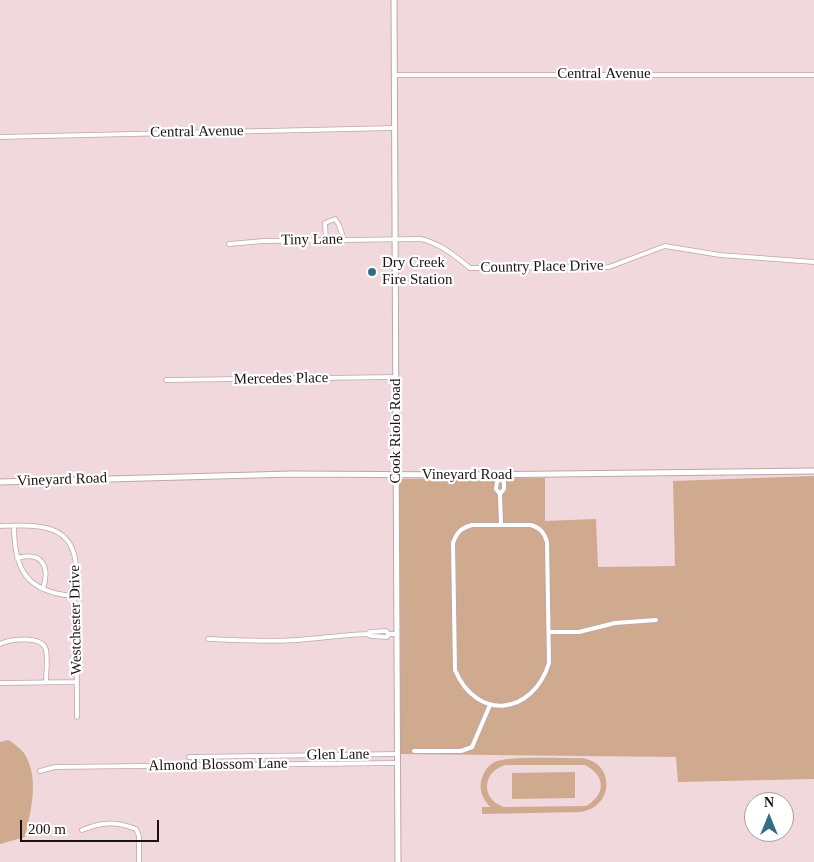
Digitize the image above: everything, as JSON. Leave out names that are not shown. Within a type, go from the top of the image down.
[{"type":"street","name":"Cook Riolo Road","points":[[394,0],[398,862]]},
{"type":"street","name":"Central Avenue","points":[[394,75],[814,75]]},
{"type":"street","name":"Central Avenue","points":[[0,137],[394,128]]},
{"type":"street","points":[[326,240],[325,223],[335,219],[344,240]]},
{"type":"street","name":"Tiny Lane","points":[[229,244],[264,241],[395,239]]},
{"type":"street","name":"Country Place Drive","points":[[395,239],[421,239],[434,242],[447,249],[470,268],[609,267],[665,246],[720,256],[814,262]]},
{"type":"street","name":"Mercedes Place","points":[[166,380],[396,377]]},
{"type":"street","name":"Vineyard Road","points":[[0,482],[187,476],[396,474],[500,477],[814,470]]},
{"type":"street","points":[[500,477],[504,482],[504,489],[500,494],[501,525]]},
{"type":"street","points":[[472,525],[501,525],[531,525],[539,528],[545,534],[547,542],[548,663],[544,677],[534,691],[523,700],[508,705],[490,705],[470,694],[460,683],[455,670],[453,543],[456,535],[462,528],[472,525]]},
{"type":"street","name":"Westchester Drive","points":[[0,526],[47,527],[56,531],[67,541],[75,556],[73,616],[77,717]]},
{"type":"street","points":[[14,526],[17,558],[26,576],[43,589],[57,594],[73,596]]},
{"type":"street","points":[[17,558],[34,557],[39,559],[46,568],[43,589]]},
{"type":"street","points":[[549,632],[579,632],[615,623],[656,620]]},
{"type":"street","points":[[378,631],[378,637]]},
{"type":"street","points":[[367,634],[370,632],[386,631],[389,634],[396,634]]},
{"type":"street","points":[[208,639],[267,641],[367,634],[387,637],[389,634]]},
{"type":"street","points":[[0,644],[9,640],[24,639],[44,645],[46,650],[46,682]]},
{"type":"street","points":[[0,683],[77,682]]},
{"type":"street","points":[[414,751],[468,750],[472,748],[490,705]]},
{"type":"street","name":"Glen Lane","points":[[189,757],[398,754]]},
{"type":"street","name":"Almond Blossom Lane","points":[[40,771],[55,767],[398,763]]},
{"type":"street","points":[[82,830],[98,824],[113,823],[136,829],[140,836],[139,862]]},
{"type":"shaded area","points":[[814,476],[814,779],[678,782],[676,757],[398,754],[396,479],[545,478],[545,521],[596,519],[598,567],[675,566],[673,481]]},
{"type":"shaded area","points":[[9,740],[24,753],[29,763],[32,773],[33,794],[25,837],[0,844],[0,742]]},
{"type":"shaded area","points":[[522,758],[582,758],[593,762],[601,768],[605,776],[605,794],[599,803],[591,809],[580,812],[482,814],[482,807],[490,807],[481,792],[483,774],[493,763]],"holes":[[[506,765],[585,765],[597,774],[601,785],[598,796],[586,806],[504,807],[496,803],[488,792],[488,779],[498,768]]]},
{"type":"shaded area","points":[[575,772],[575,798],[512,799],[512,773]]},
{"type":"place","name":"Dry Creek Fire Station","points":[[372,272]]}]
